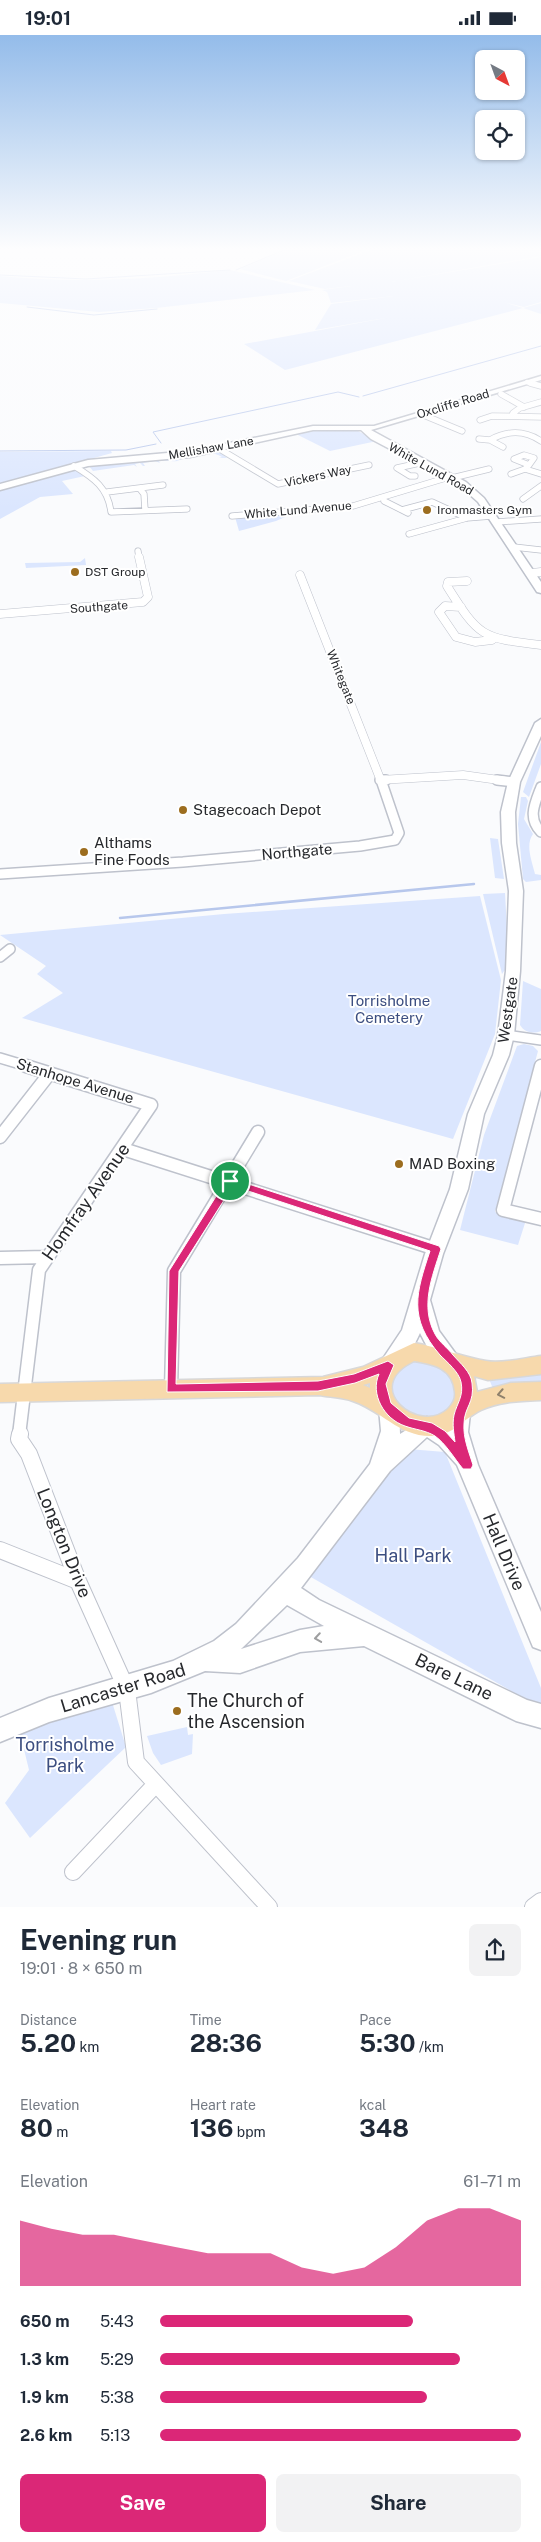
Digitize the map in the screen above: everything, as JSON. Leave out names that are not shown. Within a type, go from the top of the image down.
[{"type":"main road","points":[[0,1393],[318,1386],[355,1379],[414,1352],[428,1352],[452,1362],[488,1371],[541,1365]]},
{"type":"main road","points":[[452,1362],[466,1381],[468,1399],[462,1411]]},
{"type":"main road","points":[[388,1407],[381,1394],[380,1384],[389,1364]]},
{"type":"main road","points":[[318,1386],[356,1392],[388,1407],[406,1422],[428,1426],[450,1421],[462,1411],[491,1396],[514,1392],[541,1391]]},
{"type":"street","name":"Oxcliffe Road","points":[[364,429],[387,425],[541,378]]},
{"type":"street","points":[[527,382],[541,386]]},
{"type":"street","points":[[499,395],[524,407]]},
{"type":"street","points":[[514,416],[514,411],[541,402]]},
{"type":"street","points":[[421,414],[462,431]]},
{"type":"street","points":[[483,420],[490,415],[541,417]]},
{"type":"street","name":"Mellishaw Lane","points":[[0,487],[74,465],[175,456],[312,428],[364,429]]},
{"type":"street","name":"White Lund Road","points":[[364,429],[367,433],[420,463],[450,477],[476,494],[514,547],[537,573],[541,590]]},
{"type":"street","points":[[490,440],[504,430],[527,434],[541,441]]},
{"type":"street","points":[[481,439],[490,440],[498,446]]},
{"type":"street","name":"Vickers Way","points":[[218,448],[278,484],[369,465]]},
{"type":"street","points":[[415,476],[410,476],[397,468],[420,463]]},
{"type":"street","points":[[74,465],[100,482],[108,492],[111,511],[187,509]]},
{"type":"street","points":[[511,474],[527,467],[541,474]]},
{"type":"street","name":"White Lund Avenue","points":[[232,516],[353,506],[450,477],[490,469]]},
{"type":"street","points":[[108,492],[163,485]]},
{"type":"street","points":[[524,499],[541,486]]},
{"type":"street","points":[[140,489],[144,494],[145,510]]},
{"type":"street","points":[[384,501],[410,514]]},
{"type":"street","points":[[402,510],[432,502],[467,518]]},
{"type":"street","points":[[410,535],[467,518],[541,519]]},
{"type":"street","points":[[514,547],[541,550]]},
{"type":"street","name":"Southgate","points":[[0,614],[143,603],[148,600],[148,597],[138,551]]},
{"type":"street","name":"Whitegate","points":[[300,575],[380,780]]},
{"type":"street","points":[[467,581],[448,582],[447,586],[472,627],[492,640]]},
{"type":"street","points":[[460,607],[444,606],[439,612],[456,637],[475,642],[492,640],[541,645]]},
{"type":"street","name":"Westgate","points":[[389,1364],[408,1339],[422,1290],[459,1189],[476,1114],[501,1055],[506,1035],[513,971],[515,885],[507,820],[514,782],[541,723]]},
{"type":"street","points":[[380,780],[463,775],[514,782]]},
{"type":"street","name":"Northgate","points":[[0,874],[183,862],[391,842],[399,833],[380,780]]},
{"type":"street","points":[[541,787],[531,817],[534,826],[541,832]]},
{"type":"street","points":[[0,957],[10,949]]},
{"type":"street","points":[[506,1035],[541,1041]]},
{"type":"street","name":"Stanhope Avenue","points":[[0,1058],[151,1105]]},
{"type":"street","points":[[540,1069],[503,1210],[541,1219]]},
{"type":"street","points":[[0,1137],[50,1073]]},
{"type":"street","name":"Homfray Avenue","points":[[24,1393],[36,1282],[39,1270],[46,1257],[123,1149],[151,1105]]},
{"type":"street","points":[[171,1389],[174,1271],[258,1132]]},
{"type":"street","points":[[123,1149],[230,1181],[436,1249]]},
{"type":"street","points":[[0,1258],[46,1257]]},
{"type":"street","name":"Westgate","points":[[422,1290],[423,1312],[429,1332],[452,1362]]},
{"type":"street","name":"Longton Drive","points":[[24,1393],[19,1439],[28,1454],[78,1581],[127,1690],[136,1762],[155,1785],[269,1907]]},
{"type":"street","name":"Lancaster Road","points":[[373,1474],[389,1437],[391,1420],[388,1407]]},
{"type":"street","name":"Hall Drive","points":[[462,1411],[458,1432],[467,1465],[541,1639]]},
{"type":"street","name":"Hall Drive","points":[[428,1426],[446,1439],[467,1465]]},
{"type":"street","name":"Lancaster Road","points":[[0,1730],[50,1710],[127,1690],[166,1677],[206,1660],[244,1633],[285,1590],[325,1541],[373,1474],[398,1447],[428,1426]]},
{"type":"street","points":[[0,1550],[78,1581]]},
{"type":"street","name":"Bare Lane","points":[[285,1590],[311,1608],[526,1712],[541,1716]]},
{"type":"street","name":"Bare Lane","points":[[206,1660],[240,1661],[300,1641],[333,1636],[367,1635]]},
{"type":"street","points":[[73,1872],[155,1785]]},
{"type":"street","points":[[533,1907],[541,1901]]},
{"type":"green space","points":[[291,335],[418,335],[285,370],[244,344]]},
{"type":"green space","points":[[316,429],[356,430],[377,441],[330,451],[294,433]]},
{"type":"green space","points":[[111,451],[112,453],[0,484],[0,452]]},
{"type":"green space","points":[[215,451],[221,452],[227,458],[219,458],[222,457],[210,453],[177,461],[158,460],[160,463],[155,461],[143,463],[145,466],[140,463],[135,464],[137,467],[134,465],[93,471],[89,466]]},
{"type":"green space","points":[[73,469],[85,476],[62,481],[73,494],[40,497],[0,519],[0,490]]},
{"type":"green space","points":[[292,514],[276,521],[239,531],[235,517]]},
{"type":"green space","points":[[85,558],[86,565],[26,568],[25,563],[80,562]]},
{"type":"green space","points":[[541,742],[541,764],[529,797],[523,792]]},
{"type":"green space","points":[[521,797],[526,797],[528,801],[524,819],[533,834],[530,843],[530,853],[535,874],[541,875],[541,880],[526,882],[523,879],[518,824]]},
{"type":"green space","points":[[490,838],[498,839],[504,879],[495,878]]},
{"type":"green space","points":[[505,893],[509,964],[502,974],[483,894]]},
{"type":"green space","name":"Torrisholme Cemetery","points":[[480,896],[501,980],[495,1034],[453,1139],[22,1018],[63,993],[37,974],[46,966],[0,935],[224,914]]},
{"type":"green space","points":[[523,981],[541,989],[541,1031],[529,1032],[520,1025]]},
{"type":"green space","points":[[524,1044],[533,1046],[538,1051],[495,1212],[526,1220],[518,1245],[460,1230],[484,1135],[517,1046]]},
{"type":"green space","points":[[430,1359],[457,1379],[455,1403],[440,1415],[424,1418],[410,1414],[399,1405],[393,1394],[392,1382],[397,1371],[409,1363]]},
{"type":"green space","points":[[541,1370],[541,1384],[493,1389],[488,1376]]},
{"type":"green space","name":"Hall Park","points":[[408,1449],[445,1452],[541,1688],[541,1708],[309,1576]]},
{"type":"green space","name":"Torrisholme Park","points":[[112,1702],[126,1747],[30,1838],[5,1803],[29,1770],[20,1733]]},
{"type":"green space","points":[[187,1727],[188,1735],[193,1734],[192,1754],[161,1765],[153,1753],[147,1736]]},
{"type":"waterway","points":[[363,396],[541,346]]},
{"type":"waterway","points":[[161,443],[153,432],[338,392],[359,397]]},
{"type":"waterway","points":[[0,451],[126,450],[156,444]]},
{"type":"waterway","points":[[120,918],[474,884]]},
{"type":"place","name":"Ironmasters Gym","points":[[427,510]]},
{"type":"place","name":"DST Group","points":[[75,572]]},
{"type":"place","name":"Stagecoach Depot","points":[[183,810]]},
{"type":"place","name":"Althams Fine Foods","points":[[84,852]]},
{"type":"place","name":"MAD Boxing","points":[[399,1164]]},
{"type":"place","name":"The Church of the Ascension","points":[[177,1711]]},
{"type":"route","points":[[230,1181],[436,1249],[422,1290],[423,1312],[431,1337],[461,1371],[466,1381],[468,1399],[460,1413],[458,1432],[467,1465],[451,1443],[435,1430],[428,1426],[414,1425],[406,1422],[387,1407],[381,1394],[380,1384],[388,1365],[355,1379],[318,1386],[171,1389],[174,1271],[230,1181]]}]
